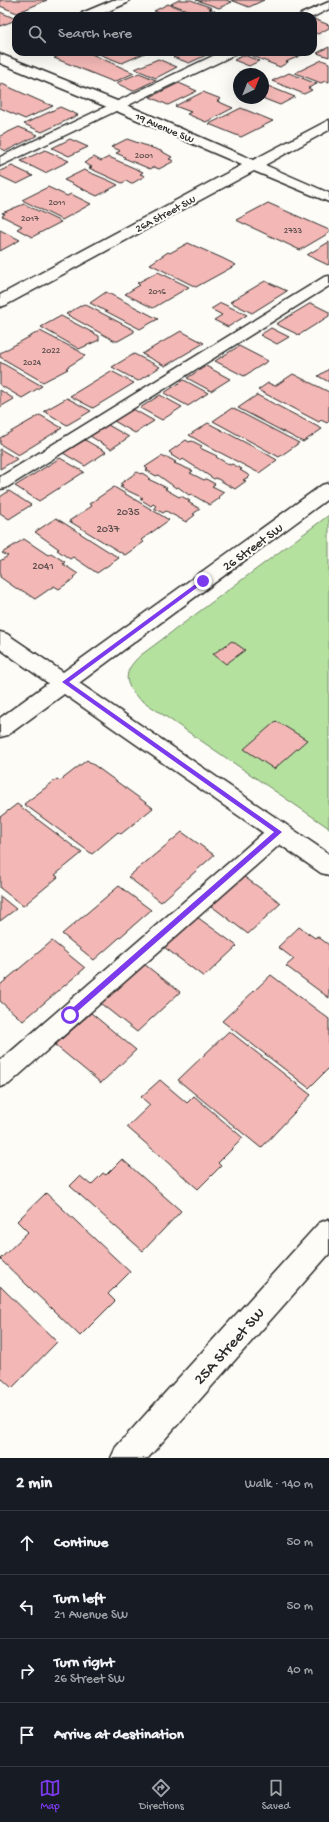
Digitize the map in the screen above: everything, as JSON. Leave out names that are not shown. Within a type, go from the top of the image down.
[{"type":"street","points":[[95,12],[123,0]]},
{"type":"street","name":"19 Avenue SW","points":[[0,58],[117,106],[329,198]]},
{"type":"street","name":"26A Street SW","points":[[0,302],[329,124]]},
{"type":"street","name":"26 Street SW","points":[[0,729],[329,489]]},
{"type":"street","points":[[0,639],[65,682],[329,866]]},
{"type":"street","name":"25A Street SW","points":[[127,1458],[329,1233]]},
{"type":"lane","points":[[314,12],[329,5]]},
{"type":"lane","points":[[0,162],[222,56]]},
{"type":"lane","points":[[0,484],[329,280]]},
{"type":"lane","points":[[0,1076],[279,832]]},
{"type":"green space","points":[[329,515],[329,828],[137,697],[129,686],[127,675],[132,665],[141,655]]},
{"type":"building","points":[[0,0],[47,0],[19,12],[15,12],[0,6]]},
{"type":"building","points":[[179,0],[191,0],[212,8],[209,9],[215,11],[192,12],[171,4]]},
{"type":"building","points":[[196,0],[226,0],[232,2],[219,8]]},
{"type":"building","points":[[231,0],[264,0],[249,7]]},
{"type":"building","points":[[168,4],[188,12],[157,12],[154,11]]},
{"type":"building","points":[[0,12],[12,17],[12,22],[0,26]]},
{"type":"building","points":[[317,20],[329,25],[329,28],[318,34]]},
{"type":"building","points":[[329,47],[329,57],[317,53]]},
{"type":"building","points":[[58,56],[96,56],[134,73],[114,82],[54,58]]},
{"type":"building","points":[[104,56],[138,56],[122,63]]},
{"type":"building","points":[[175,56],[204,56],[189,63],[173,57]]},
{"type":"building","points":[[242,56],[246,56],[259,61],[249,66],[234,60]]},
{"type":"building","points":[[252,56],[299,56],[286,62],[288,62],[280,67]]},
{"type":"building","points":[[158,59],[177,67],[156,78],[135,69]]},
{"type":"building","points":[[322,60],[329,63],[329,82],[325,81],[321,83],[295,73]]},
{"type":"building","points":[[139,73],[156,80],[133,91],[116,83]]},
{"type":"building","points":[[289,73],[317,84],[308,88],[312,90],[304,94],[272,81]]},
{"type":"building","points":[[0,83],[53,106],[25,119],[0,108]]},
{"type":"building","points":[[179,83],[197,91],[168,105],[150,97]]},
{"type":"building","points":[[269,86],[295,97],[280,105],[269,101]]},
{"type":"building","points":[[203,92],[221,99],[217,101],[233,108],[206,122],[187,114],[191,112],[175,106]]},
{"type":"building","points":[[60,107],[78,115],[42,132],[24,124]]},
{"type":"building","points":[[241,108],[273,121],[241,137],[209,124]]},
{"type":"building","points":[[19,127],[38,135],[6,151],[0,148],[0,136]]},
{"type":"building","points":[[70,139],[88,147],[69,156],[52,148]]},
{"type":"building","points":[[127,139],[161,151],[172,157],[169,159],[174,161],[159,169],[154,167],[150,169],[124,158],[125,157],[116,153],[120,151],[119,150],[111,147]]},
{"type":"building","points":[[45,150],[69,161],[45,173],[21,161]]},
{"type":"building","points":[[94,157],[101,161],[109,157],[143,172],[140,174],[145,176],[131,184],[126,181],[122,183],[89,168],[92,167],[84,163]]},
{"type":"building","points":[[12,166],[33,176],[17,184],[0,176],[0,171]]},
{"type":"building","points":[[84,170],[118,185],[97,196],[64,180]]},
{"type":"building","points":[[48,187],[67,196],[71,194],[91,204],[62,220],[22,200]]},
{"type":"building","points":[[268,203],[329,230],[329,233],[300,250],[236,220]]},
{"type":"building","points":[[24,204],[61,222],[32,237],[17,229],[22,226],[2,216],[5,214],[2,213]]},
{"type":"building","points":[[0,230],[20,240],[0,251]]},
{"type":"building","points":[[329,242],[328,265],[307,255]]},
{"type":"building","points":[[188,243],[236,265],[196,287],[150,264],[168,252],[170,253]]},
{"type":"building","points":[[158,272],[189,287],[153,308],[125,294],[140,285],[137,283]]},
{"type":"building","points":[[265,281],[287,291],[252,313],[230,302]]},
{"type":"building","points":[[106,292],[158,319],[140,329],[90,303]]},
{"type":"building","points":[[221,303],[247,315],[228,327],[214,320],[222,315],[211,309]]},
{"type":"building","points":[[311,303],[329,312],[329,316],[299,335],[276,324]]},
{"type":"building","points":[[84,304],[134,330],[134,332],[118,341],[115,341],[66,314]]},
{"type":"building","points":[[61,316],[99,336],[99,340],[79,349],[41,327]]},
{"type":"building","points":[[271,328],[289,337],[277,344],[260,335]]},
{"type":"building","points":[[40,331],[79,351],[85,356],[66,368],[68,369],[43,382],[0,357],[0,353]]},
{"type":"building","points":[[181,331],[204,343],[165,366],[142,354]]},
{"type":"building","points":[[239,346],[268,361],[244,376],[215,361]]},
{"type":"building","points":[[134,354],[160,367],[138,381],[112,367]]},
{"type":"building","points":[[0,362],[42,386],[22,398],[0,385]]},
{"type":"building","points":[[206,366],[230,379],[211,391],[187,378]]},
{"type":"building","points":[[329,369],[329,382],[318,376]]},
{"type":"building","points":[[111,371],[134,383],[93,408],[70,396]]},
{"type":"building","points":[[293,374],[329,392],[329,421],[327,423],[321,420],[319,422],[258,390],[268,383],[275,386]]},
{"type":"building","points":[[184,380],[208,393],[188,406],[164,393]]},
{"type":"building","points":[[0,390],[14,399],[0,407]]},
{"type":"building","points":[[160,395],[182,407],[162,420],[140,408]]},
{"type":"building","points":[[257,395],[322,429],[303,442],[238,408]]},
{"type":"building","points":[[67,398],[91,411],[67,425],[44,411]]},
{"type":"building","points":[[232,408],[299,443],[279,457],[213,421]]},
{"type":"building","points":[[133,409],[154,421],[135,433],[114,421]]},
{"type":"building","points":[[40,415],[62,428],[18,455],[0,444],[0,438]]},
{"type":"building","points":[[208,423],[277,460],[259,473],[189,435]]},
{"type":"building","points":[[108,425],[129,437],[111,449],[90,436]]},
{"type":"building","points":[[85,440],[106,452],[85,466],[63,453]]},
{"type":"building","points":[[186,440],[202,446],[200,448],[217,456],[216,457],[230,465],[232,464],[242,469],[240,470],[250,476],[243,480],[246,481],[235,489],[216,478],[214,479],[183,459],[181,461],[171,455],[172,454],[169,452]]},
{"type":"building","points":[[0,449],[17,459],[0,469]]},
{"type":"building","points":[[162,456],[165,458],[167,457],[176,462],[174,463],[193,471],[190,473],[215,484],[212,486],[224,492],[218,497],[220,498],[210,505],[191,494],[189,495],[178,487],[176,488],[158,475],[156,476],[146,470],[148,469],[145,467]]},
{"type":"building","points":[[60,458],[84,472],[39,501],[15,486]]},
{"type":"building","points":[[137,472],[142,473],[150,478],[148,479],[167,488],[165,489],[179,497],[181,496],[190,501],[188,502],[200,509],[186,522],[166,511],[163,513],[154,508],[156,506],[153,504],[151,506],[140,499],[143,498],[120,487],[123,485],[120,484]]},
{"type":"building","points":[[114,487],[169,520],[141,540],[144,542],[125,555],[69,521],[92,506],[89,504]]},
{"type":"building","points":[[9,491],[31,505],[9,519],[0,513],[0,497]]},
{"type":"building","points":[[56,518],[119,558],[97,573],[73,557],[70,559],[35,532]]},
{"type":"building","points":[[24,539],[48,555],[51,553],[65,562],[63,564],[78,574],[74,577],[75,578],[59,589],[54,586],[35,599],[23,591],[20,591],[0,577],[0,561],[8,556],[2,553]]},
{"type":"building","points":[[232,641],[245,650],[226,664],[213,654]]},
{"type":"building","points":[[276,721],[307,740],[274,769],[244,749]]},
{"type":"building","points":[[87,760],[153,808],[121,834],[118,832],[92,854],[24,804],[57,779],[60,781]]},
{"type":"building","points":[[17,804],[82,853],[55,875],[58,877],[23,906],[0,888],[0,817]]},
{"type":"building","points":[[182,832],[214,855],[161,902],[128,877]]},
{"type":"building","points":[[243,876],[281,903],[248,934],[210,905]]},
{"type":"building","points":[[119,886],[151,910],[94,960],[62,934]]},
{"type":"building","points":[[0,896],[16,909],[0,921]]},
{"type":"building","points":[[197,917],[237,946],[204,977],[164,947]]},
{"type":"building","points":[[299,927],[315,938],[317,936],[329,945],[329,998],[286,966],[294,959],[278,947]]},
{"type":"building","points":[[52,941],[85,968],[23,1021],[0,1001],[0,985]]},
{"type":"building","points":[[144,964],[180,992],[137,1032],[100,1003]]},
{"type":"building","points":[[271,975],[329,1019],[329,1068],[309,1088],[222,1021]]},
{"type":"building","points":[[91,1013],[136,1050],[101,1083],[55,1045]]},
{"type":"building","points":[[229,1031],[311,1095],[261,1148],[178,1080]]},
{"type":"building","points":[[160,1080],[187,1103],[194,1096],[243,1138],[218,1163],[221,1166],[198,1189],[127,1127],[150,1105],[141,1097]]},
{"type":"building","points":[[122,1159],[181,1211],[143,1251],[70,1186],[80,1176],[91,1185],[103,1173],[106,1175]]},
{"type":"building","points":[[46,1193],[130,1272],[108,1294],[115,1301],[80,1336],[0,1259],[28,1232],[17,1221]]},
{"type":"building","points":[[0,1286],[57,1342],[12,1388],[0,1377]]},
{"type":"route","points":[[70,1015],[279,832],[65,682],[203,581]]}]
